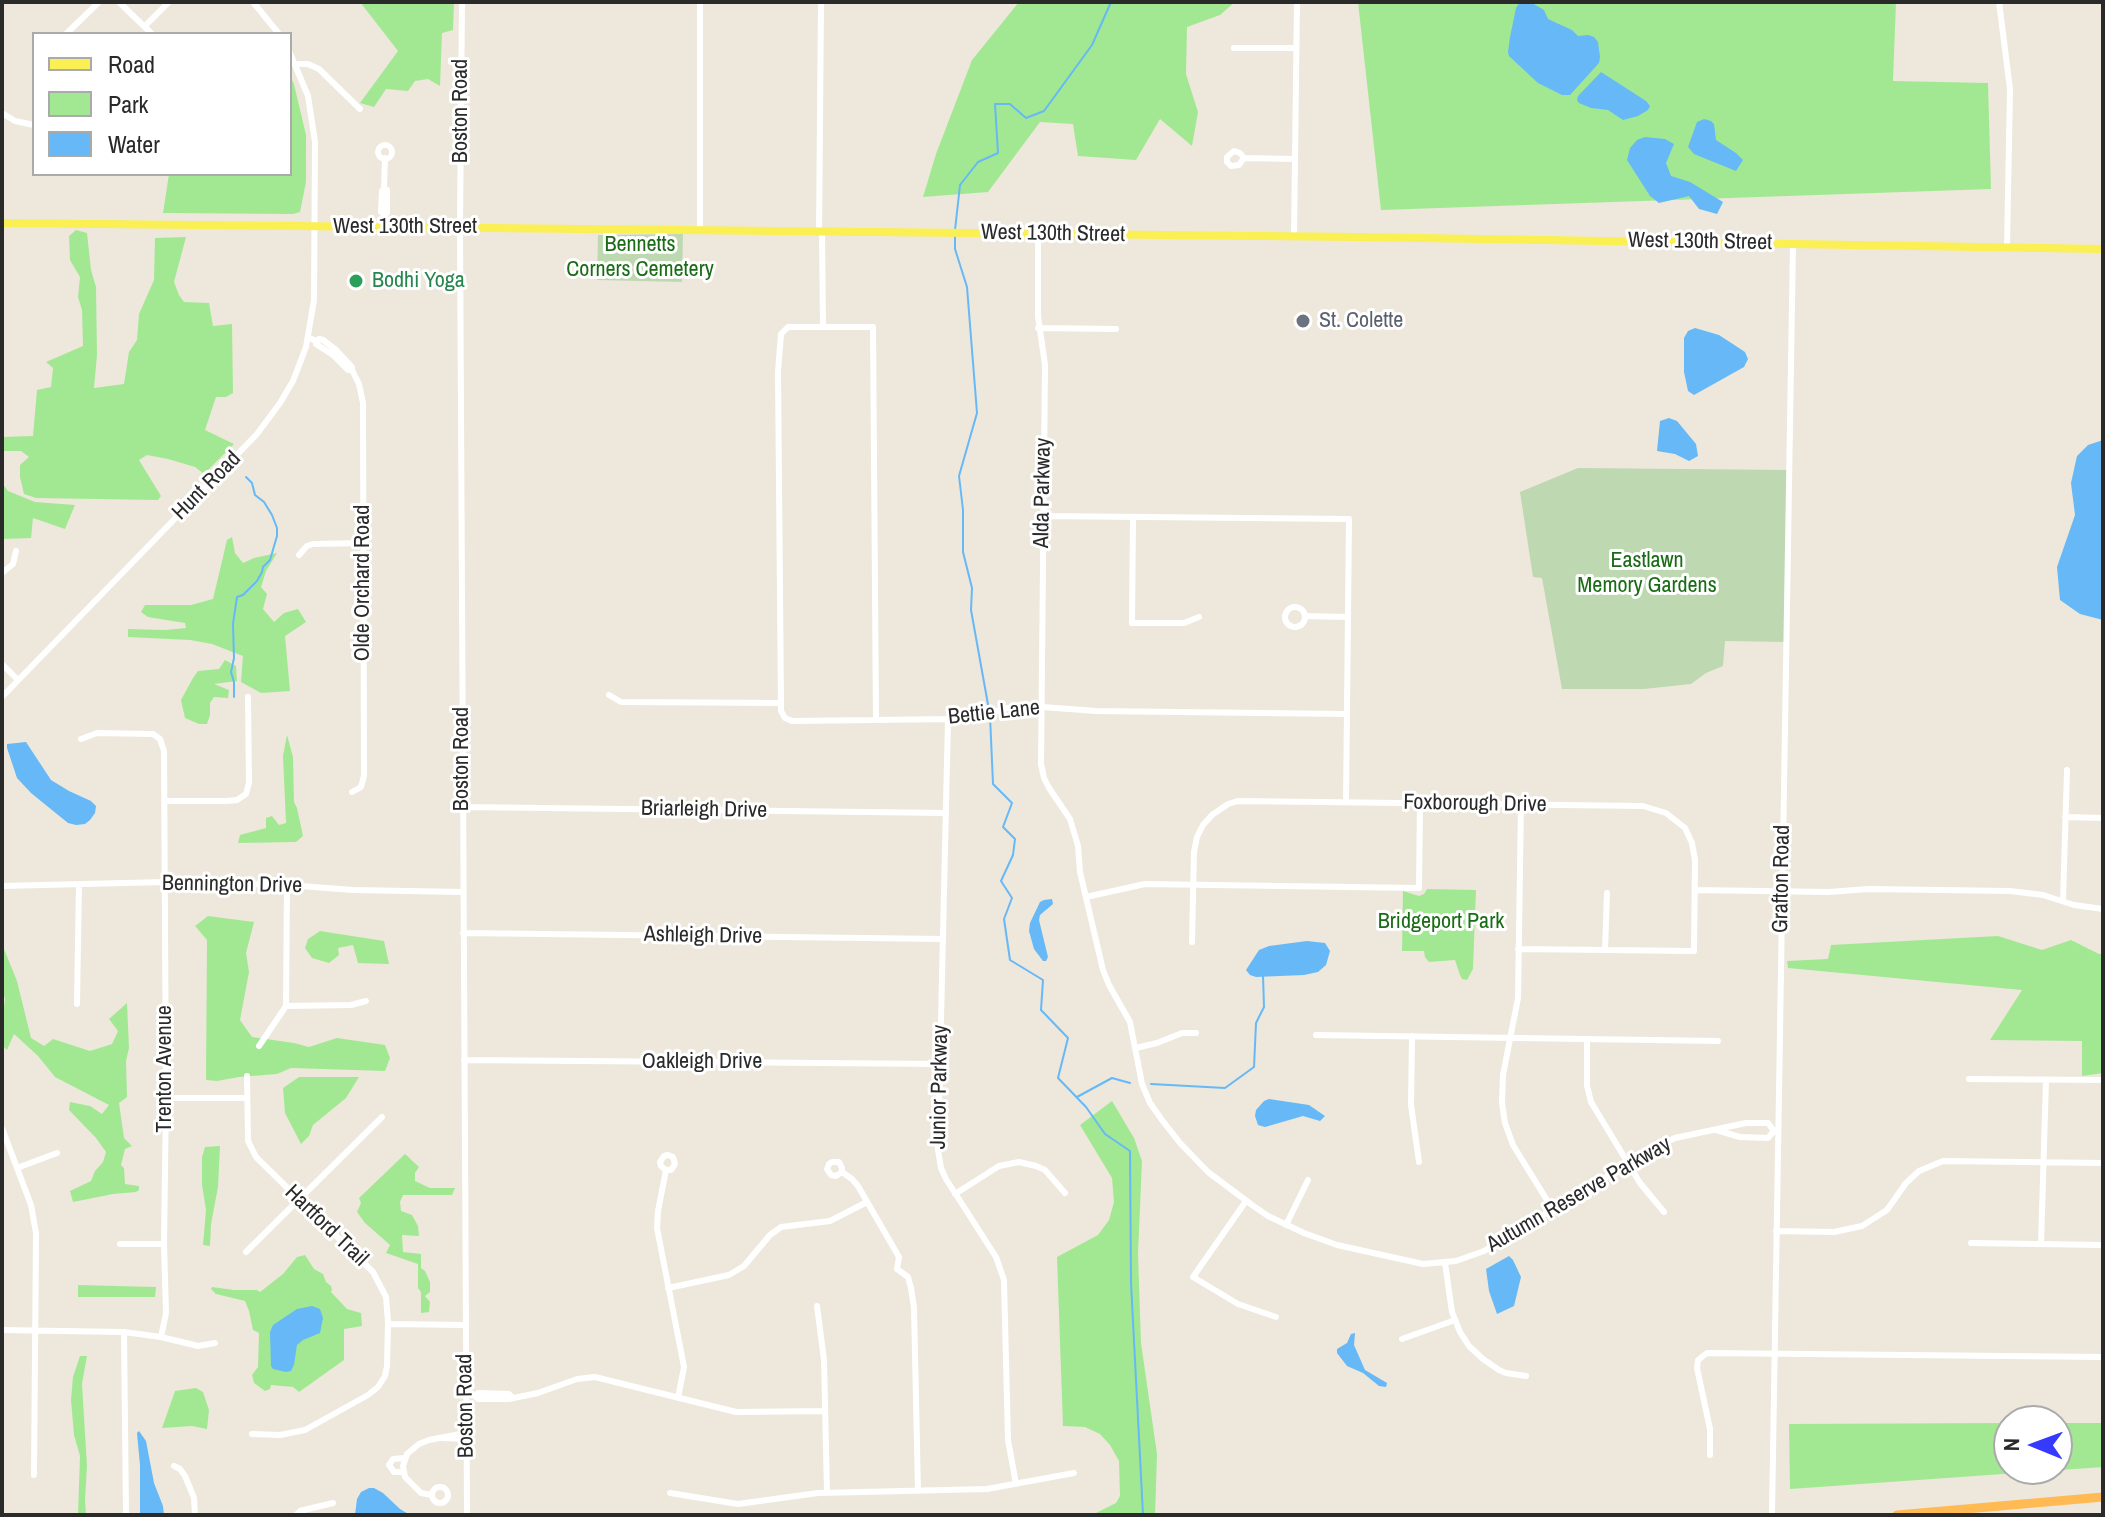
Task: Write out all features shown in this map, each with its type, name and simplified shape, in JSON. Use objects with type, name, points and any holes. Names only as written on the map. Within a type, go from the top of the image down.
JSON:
[{"type":"highway","points":[[1897,1515],[2103,1497]]},
{"type":"main road","name":"West 130th Street","points":[[2,223],[2103,249]]},
{"type":"street","points":[[68,32],[99,2]]},
{"type":"street","points":[[119,2],[150,32]]},
{"type":"street","points":[[145,26],[169,2]]},
{"type":"street","points":[[253,2],[277,32]]},
{"type":"street","name":"Boston Road","points":[[462,2],[460,227],[467,1515]]},
{"type":"street","points":[[700,2],[700,230]]},
{"type":"street","points":[[821,2],[823,327]]},
{"type":"street","points":[[1294,237],[1297,2]]},
{"type":"street","points":[[1999,2],[2010,89],[2007,247]]},
{"type":"street","points":[[1234,48],[1296,48]]},
{"type":"street","name":"Hunt Road","points":[[2,697],[264,426],[293,381],[312,339],[315,227],[314,128],[308,96],[292,57]]},
{"type":"street","points":[[295,64],[308,64],[319,69],[360,109]]},
{"type":"street","points":[[2,113],[15,121],[32,125]]},
{"type":"street","points":[[384,227],[384,215],[387,213],[385,158]]},
{"type":"street","points":[[1244,158],[1295,159]]},
{"type":"street","name":"Alda Parkway","points":[[1038,234],[1038,328],[1045,365],[1040,753]]},
{"type":"street","name":"Grafton Road","points":[[1772,1515],[1793,243]]},
{"type":"street","points":[[609,695],[621,702],[781,703],[778,388],[781,334],[788,327],[873,327],[876,720]]},
{"type":"street","points":[[1038,328],[1116,329]]},
{"type":"street","name":"Olde Orchard Road","points":[[312,339],[348,370],[352,370],[363,403],[364,776],[361,787],[352,792]]},
{"type":"street","points":[[1043,516],[1349,519],[1346,802]]},
{"type":"street","points":[[1133,517],[1132,623],[1184,623],[1199,617]]},
{"type":"street","points":[[299,555],[313,544],[363,543]]},
{"type":"street","points":[[2,573],[13,564],[16,551]]},
{"type":"street","points":[[1305,616],[1348,617]]},
{"type":"street","points":[[2,664],[18,680]]},
{"type":"street","points":[[164,801],[227,801],[237,800],[246,794],[249,783],[248,697]]},
{"type":"street","name":"Bettie Lane","points":[[781,703],[783,715],[792,721],[973,718],[1018,706],[1096,711],[1346,714]]},
{"type":"street","name":"Junior Parkway","points":[[948,719],[939,1158],[944,1175],[996,1257],[1004,1280],[1008,1440],[1016,1484]]},
{"type":"street","name":"Trenton Avenue","points":[[81,739],[97,733],[153,734],[163,744],[164,751],[166,1313],[161,1337]]},
{"type":"street","name":"Autumn Reserve Parkway","points":[[1040,753],[1044,778],[1070,819],[1103,970],[1130,1022],[1142,1084],[1150,1103],[1180,1143],[1208,1172],[1246,1201],[1286,1225],[1327,1242],[1361,1251],[1416,1263],[1445,1263],[1484,1251],[1675,1138],[1729,1125],[1753,1123],[1768,1123],[1776,1131],[1768,1138],[1746,1138],[1716,1130]]},
{"type":"street","points":[[2063,901],[2067,770]]},
{"type":"street","name":"Foxborough Drive","points":[[1192,942],[1194,849],[1198,833],[1212,815],[1228,804],[1247,800],[1521,804],[1643,806],[1661,811],[1677,820],[1691,839],[1695,860],[1694,951],[1605,950]]},
{"type":"street","points":[[1086,897],[1139,884],[1419,888],[1420,803]]},
{"type":"street","points":[[1521,804],[1517,1001],[1502,1086],[1505,1123],[1516,1150],[1553,1210]]},
{"type":"street","name":"Briarleigh Drive","points":[[463,807],[946,813]]},
{"type":"street","points":[[2065,817],[2103,818]]},
{"type":"street","name":"Bennington Drive","points":[[2,886],[165,882],[463,892]]},
{"type":"street","points":[[77,1004],[79,884]]},
{"type":"street","points":[[259,1046],[286,1006],[287,885]]},
{"type":"street","points":[[1695,890],[2010,891],[2103,909]]},
{"type":"street","points":[[1518,949],[1605,950],[1607,893]]},
{"type":"street","name":"Ashleigh Drive","points":[[463,933],[943,939]]},
{"type":"street","points":[[286,1006],[351,1005],[366,1001]]},
{"type":"street","points":[[1136,1048],[1182,1033],[1196,1033]]},
{"type":"street","points":[[1316,1035],[1718,1041]]},
{"type":"street","points":[[1412,1036],[1411,1105],[1419,1162]]},
{"type":"street","points":[[1587,1039],[1588,1093],[1593,1106],[1628,1164],[1664,1212]]},
{"type":"street","name":"Oakleigh Drive","points":[[464,1060],[940,1064]]},
{"type":"street","name":"Hartford Trail","points":[[247,1076],[250,1147],[256,1157],[373,1272],[386,1297],[388,1324],[387,1366],[378,1387],[305,1430],[280,1435],[252,1434]]},
{"type":"street","points":[[1969,1079],[2103,1080]]},
{"type":"street","points":[[2041,1244],[2046,1080]]},
{"type":"street","points":[[166,1098],[247,1098]]},
{"type":"street","points":[[246,1252],[382,1117]]},
{"type":"street","points":[[2,1128],[31,1205],[36,1233],[34,1475]]},
{"type":"street","points":[[17,1168],[57,1153]]},
{"type":"street","points":[[1776,1231],[1834,1232],[1862,1226],[1887,1210],[1906,1183],[1919,1171],[1943,1161],[2103,1163]]},
{"type":"street","points":[[955,1194],[999,1166],[1019,1162],[1045,1170],[1065,1193]]},
{"type":"street","points":[[666,1170],[657,1228],[684,1367],[678,1398]]},
{"type":"street","points":[[842,1172],[854,1181],[899,1257],[897,1269],[909,1280],[914,1308],[918,1491]]},
{"type":"street","points":[[1286,1225],[1308,1180]]},
{"type":"street","points":[[1246,1201],[1193,1277],[1238,1304],[1276,1317]]},
{"type":"street","points":[[668,1288],[729,1275],[747,1264],[767,1237],[778,1229],[788,1225],[830,1221],[867,1202]]},
{"type":"street","points":[[1971,1243],[2103,1245]]},
{"type":"street","points":[[120,1244],[164,1244]]},
{"type":"street","points":[[1445,1263],[1449,1300],[1463,1337],[1483,1359],[1506,1373],[1526,1376]]},
{"type":"street","points":[[817,1306],[823,1353],[827,1493]]},
{"type":"street","points":[[1402,1339],[1455,1320]]},
{"type":"street","points":[[388,1324],[465,1325]]},
{"type":"street","points":[[2,1330],[124,1332],[198,1346],[215,1343]]},
{"type":"street","points":[[124,1332],[126,1515]]},
{"type":"street","points":[[1710,1455],[1711,1432],[1697,1371],[1698,1360],[1710,1352],[2103,1357]]},
{"type":"street","points":[[466,1397],[478,1393],[509,1394],[512,1397],[538,1393],[588,1377],[745,1413],[825,1411]]},
{"type":"street","points":[[404,1472],[394,1472],[389,1465],[393,1459],[405,1458],[419,1444],[429,1440],[450,1435],[466,1436]]},
{"type":"street","points":[[405,1458],[404,1472],[411,1484],[418,1491],[432,1495]]},
{"type":"street","points":[[174,1466],[185,1476],[194,1498],[195,1515]]},
{"type":"street","points":[[670,1493],[738,1504],[827,1493],[987,1489],[1074,1473]]},
{"type":"street","points":[[296,1515],[300,1511],[333,1503]]},
{"type":"green space","points":[[360,2],[454,2],[453,30],[442,33],[440,86],[428,79],[415,81],[408,91],[386,89],[374,107],[360,103],[398,51]]},
{"type":"green space","points":[[1019,2],[1235,2],[1220,15],[1187,27],[1186,74],[1198,112],[1192,146],[1160,119],[1136,160],[1078,156],[1073,124],[1040,122],[988,192],[923,197],[972,60]]},
{"type":"green space","points":[[1358,2],[1896,2],[1893,81],[1988,83],[1991,189],[1381,210]]},
{"type":"green space","points":[[292,80],[306,135],[306,182],[300,212],[163,213],[169,176],[292,176]]},
{"type":"green space","points":[[76,230],[87,233],[96,287],[94,388],[124,384],[129,352],[137,340],[139,314],[154,280],[155,238],[186,237],[174,282],[179,295],[184,302],[209,303],[213,326],[232,324],[233,393],[216,397],[205,430],[234,444],[204,474],[195,467],[168,459],[147,455],[139,460],[161,496],[158,500],[36,498],[24,494],[20,477],[20,465],[29,457],[21,451],[2,451],[2,437],[33,436],[37,390],[51,387],[53,368],[46,362],[83,346],[82,310],[78,297],[80,277],[70,260],[69,236]]},
{"type":"green space","name":"Bennetts Corners Cemetery","points":[[683,234],[682,282],[597,280],[598,235]]},
{"type":"green space","name":"Eastlawn Memory Gardens","points":[[1578,468],[1789,470],[1786,642],[1725,641],[1723,666],[1691,684],[1644,689],[1562,689],[1542,578],[1533,577],[1520,492]]},
{"type":"green space","points":[[2,483],[8,491],[35,502],[75,505],[65,529],[33,518],[31,538],[2,539]]},
{"type":"green space","points":[[232,537],[235,553],[243,563],[277,553],[261,587],[267,594],[263,609],[274,622],[284,613],[298,609],[306,622],[285,636],[290,691],[261,693],[241,682],[243,656],[212,644],[128,637],[128,629],[186,628],[185,623],[148,617],[141,612],[145,605],[191,605],[213,599],[227,540]]},
{"type":"green space","points":[[225,660],[236,666],[237,681],[214,684],[229,690],[228,698],[214,697],[207,724],[185,718],[181,700],[193,678],[198,671],[219,669]]},
{"type":"green space","points":[[287,735],[293,757],[294,802],[303,836],[296,842],[238,843],[240,835],[266,828],[266,818],[272,816],[279,825],[286,823],[283,756]]},
{"type":"green space","name":"Bridgeport Park","points":[[1427,889],[1476,890],[1473,969],[1467,980],[1462,979],[1455,960],[1429,962],[1424,951],[1402,951],[1403,891],[1419,896]]},
{"type":"green space","points":[[208,916],[254,922],[246,953],[249,972],[240,1020],[252,1037],[309,1047],[337,1038],[385,1045],[390,1058],[385,1071],[291,1068],[277,1074],[206,1080],[207,940],[195,926]]},
{"type":"green space","points":[[320,931],[384,941],[389,964],[358,963],[353,945],[338,948],[339,955],[329,963],[312,958],[305,948],[308,939]]},
{"type":"green space","points":[[1998,936],[2042,950],[2071,940],[2103,954],[2103,1073],[2082,1076],[2082,1041],[1990,1040],[2022,990],[1788,968],[1787,961],[1828,959],[1831,945]]},
{"type":"green space","points":[[2,944],[17,981],[31,1038],[44,1046],[53,1039],[90,1051],[112,1044],[118,1031],[109,1019],[127,1003],[127,1097],[119,1103],[124,1138],[132,1146],[125,1149],[121,1165],[125,1184],[139,1186],[136,1192],[73,1202],[70,1191],[91,1181],[106,1152],[69,1110],[70,1102],[90,1106],[102,1114],[109,1105],[55,1077],[14,1034],[7,1050],[2,1045],[5,999],[2,989]]},
{"type":"green space","points":[[299,1077],[359,1077],[346,1098],[313,1125],[309,1136],[301,1144],[285,1113],[283,1088]]},
{"type":"green space","points":[[1112,1101],[1134,1138],[1142,1161],[1138,1254],[1141,1343],[1157,1454],[1155,1515],[1092,1515],[1116,1503],[1120,1496],[1119,1461],[1100,1434],[1085,1427],[1063,1426],[1057,1257],[1098,1235],[1109,1220],[1114,1202],[1112,1178],[1080,1125]]},
{"type":"green space","points":[[220,1146],[210,1246],[203,1245],[206,1210],[202,1157],[205,1147]]},
{"type":"green space","points":[[405,1154],[419,1167],[415,1181],[430,1188],[455,1188],[452,1195],[403,1195],[400,1202],[401,1211],[412,1215],[418,1226],[419,1236],[402,1235],[403,1252],[421,1254],[421,1268],[430,1282],[430,1292],[425,1296],[430,1302],[429,1312],[421,1313],[418,1264],[386,1253],[390,1245],[357,1212],[361,1203],[359,1198]]},
{"type":"green space","points":[[305,1255],[314,1269],[323,1274],[331,1286],[331,1292],[347,1309],[361,1313],[362,1326],[344,1329],[344,1360],[299,1392],[293,1387],[271,1385],[265,1391],[254,1383],[252,1375],[258,1367],[259,1333],[253,1330],[245,1301],[216,1294],[211,1289],[260,1292],[283,1274],[297,1257]]},
{"type":"green space","points":[[78,1285],[156,1287],[155,1297],[78,1297]]},
{"type":"green space","points":[[80,1356],[87,1356],[82,1384],[87,1466],[86,1515],[78,1515],[80,1456],[74,1435],[71,1400],[73,1377]]},
{"type":"green space","points":[[196,1388],[203,1392],[209,1410],[207,1429],[192,1426],[162,1428],[175,1391]]},
{"type":"green space","points":[[1993,1423],[1993,1475],[1790,1489],[1789,1424]]},
{"type":"green space","points":[[2073,1423],[2103,1423],[2103,1467],[2073,1469]]},
{"type":"water","points":[[1520,2],[1532,3],[1544,10],[1548,19],[1578,36],[1588,35],[1598,42],[1599,63],[1570,95],[1562,95],[1538,83],[1509,56],[1510,37]]},
{"type":"water","points":[[1601,72],[1646,101],[1650,106],[1648,110],[1623,120],[1608,110],[1579,103],[1578,96]]},
{"type":"water","points":[[1704,119],[1714,124],[1716,140],[1743,160],[1736,171],[1694,154],[1688,147],[1697,122]]},
{"type":"water","points":[[1645,137],[1665,139],[1674,144],[1666,163],[1671,176],[1690,182],[1723,202],[1717,214],[1699,209],[1689,196],[1659,203],[1650,196],[1627,160],[1630,148]]},
{"type":"water","points":[[1695,328],[1719,335],[1745,352],[1748,359],[1744,367],[1694,395],[1688,391],[1684,372],[1684,338],[1688,331]]},
{"type":"water","points":[[1669,418],[1677,421],[1696,444],[1698,456],[1689,461],[1675,454],[1657,451],[1660,421]]},
{"type":"water","points":[[2103,440],[2103,620],[2080,614],[2060,600],[2057,567],[2075,515],[2071,483],[2077,456],[2088,445]]},
{"type":"water","points":[[26,742],[51,780],[96,806],[95,813],[85,824],[68,823],[17,778],[7,744]]},
{"type":"water","points":[[1052,899],[1053,904],[1040,915],[1039,920],[1048,957],[1043,961],[1034,949],[1030,923],[1040,902]]},
{"type":"water","points":[[1307,941],[1325,943],[1330,951],[1326,965],[1318,972],[1256,977],[1246,970],[1259,950]]},
{"type":"water","points":[[1269,1099],[1309,1105],[1325,1116],[1320,1121],[1303,1116],[1265,1127],[1258,1125],[1256,1110]]},
{"type":"water","points":[[1509,1256],[1521,1277],[1514,1306],[1497,1314],[1486,1269]]},
{"type":"water","points":[[312,1306],[320,1309],[323,1318],[320,1333],[297,1345],[291,1371],[273,1369],[270,1332],[273,1325],[297,1309]]},
{"type":"water","points":[[1355,1333],[1354,1345],[1365,1370],[1387,1383],[1386,1387],[1379,1386],[1363,1373],[1347,1366],[1337,1353],[1337,1349]]},
{"type":"water","points":[[139,1431],[146,1441],[164,1515],[140,1515]]},
{"type":"water","points":[[369,1488],[383,1493],[410,1515],[355,1515],[357,1499],[361,1492]]},
{"type":"waterway","points":[[955,230],[960,185],[978,162],[998,153],[995,104],[1010,104],[1026,118],[1044,111],[1092,45],[1111,2]]},
{"type":"waterway","points":[[955,236],[955,249],[967,287],[977,413],[959,476],[963,552],[972,588],[971,610],[989,710]]},
{"type":"waterway","points":[[234,697],[231,672],[237,597],[257,581],[270,560],[277,536],[272,515],[255,495],[252,483],[246,477]]},
{"type":"waterway","points":[[990,716],[993,784],[1012,803],[1003,827],[1015,839],[1013,855],[1001,881],[1012,898],[1004,919],[1010,960],[1043,980],[1041,1010],[1068,1038],[1058,1078],[1086,1107],[1105,1134],[1130,1151],[1131,1283],[1143,1515]]},
{"type":"waterway","points":[[1151,1084],[1225,1088],[1254,1067],[1256,1023],[1264,1007],[1263,975]]},
{"type":"waterway","points":[[1077,1097],[1112,1078],[1130,1083]]},
{"type":"place","name":"Bodhi Yoga","points":[[356,281]]},
{"type":"place","name":"St. Colette","points":[[1303,321]]}]
